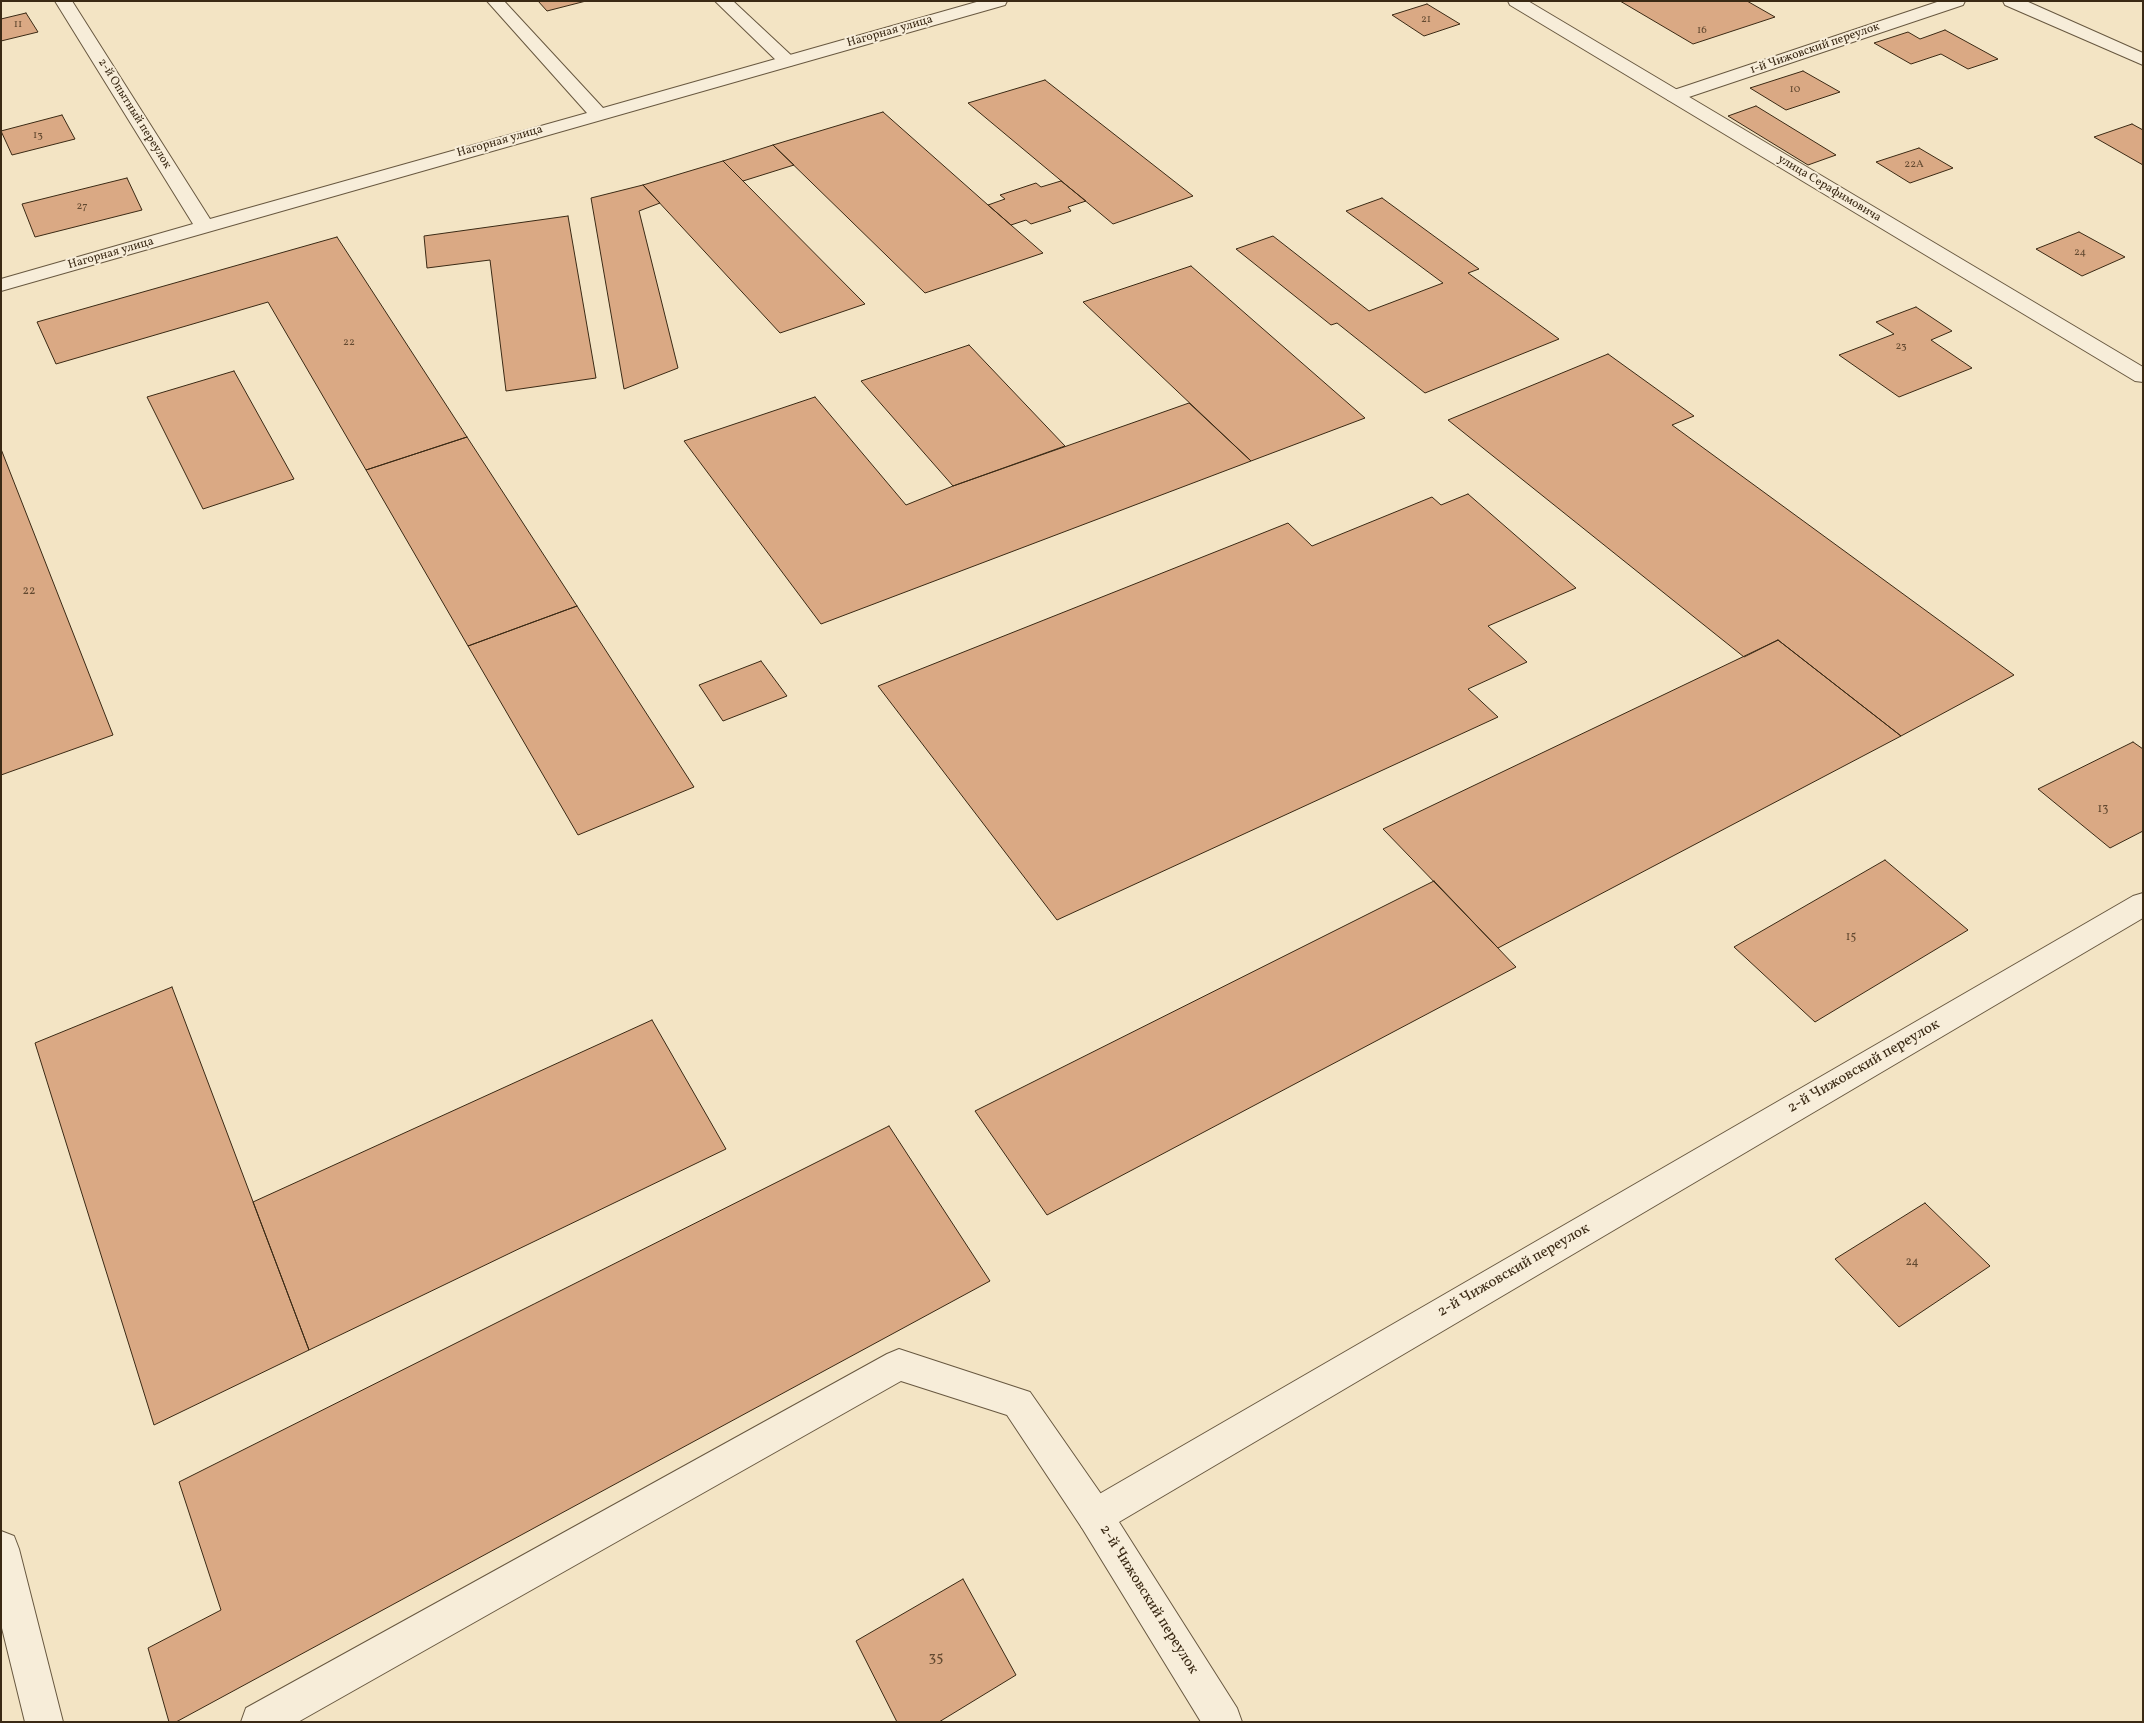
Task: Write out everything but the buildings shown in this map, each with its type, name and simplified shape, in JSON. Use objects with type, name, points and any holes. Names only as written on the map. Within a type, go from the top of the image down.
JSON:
[{"type":"street","name":"2-й Опытный переулок","points":[[63,1],[205,227]]},
{"type":"street","points":[[495,1],[598,114]]},
{"type":"street","points":[[723,1],[787,61]]},
{"type":"street","name":"Нагорная улица","points":[[1,286],[999,1]]},
{"type":"street","name":"улица Серафимовича","points":[[1516,1],[2143,376]]},
{"type":"street","name":"1-й Чижовский переулок","points":[[1674,96],[1958,1]]},
{"type":"street","points":[[2011,1],[2143,60]]},
{"type":"street","name":"2-й Чижовский переулок","points":[[1223,1722],[1095,1516],[2143,904]]},
{"type":"street","points":[[260,1722],[899,1365],[1018,1403],[1095,1516]]},
{"type":"street","points":[[1,1549],[44,1722]]}]
